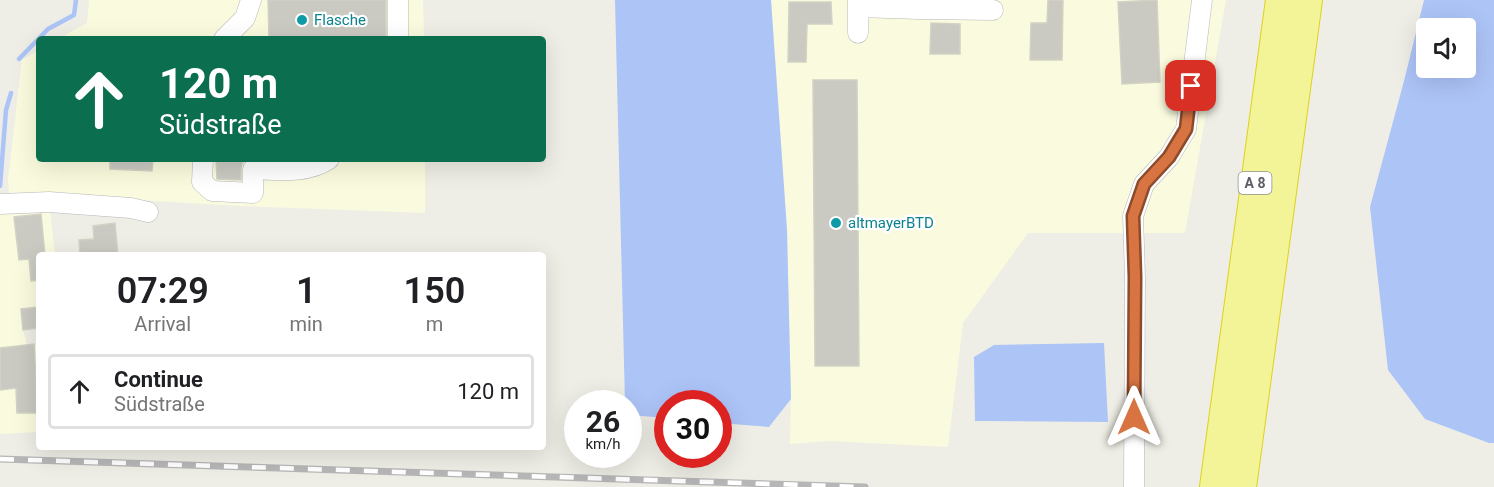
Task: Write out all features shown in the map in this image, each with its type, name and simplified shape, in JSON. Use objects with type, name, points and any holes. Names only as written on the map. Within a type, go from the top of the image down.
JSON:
[{"type":"highway","name":"A 8","points":[[1214,487],[1280,0]]},
{"type":"highway","name":"A 8","points":[[1242,487],[1308,0]]},
{"type":"street","points":[[227,36],[245,18],[251,0]]},
{"type":"street","points":[[398,0],[398,36]]},
{"type":"street","points":[[1134,487],[1133,216],[1144,184],[1169,157],[1186,129],[1202,0]]},
{"type":"street","points":[[858,33],[858,3],[919,9],[993,10]]},
{"type":"street","points":[[203,162],[202,182],[212,191],[253,194],[253,169],[296,171],[325,162]]},
{"type":"street","points":[[0,204],[49,202],[131,208],[148,212]]},
{"type":"shaded area","points":[[89,0],[423,0],[424,36],[63,36],[87,23]]},
{"type":"shaded area","points":[[771,0],[1226,0],[1185,233],[1028,233],[963,323],[948,447],[830,441],[790,444],[787,230]]},
{"type":"shaded area","points":[[36,52],[36,162],[425,162],[425,213],[9,194],[8,180],[22,60]]},
{"type":"shaded area","points":[[49,202],[55,252],[36,252],[36,307],[21,309],[27,345],[36,347],[36,432],[0,434],[0,205]]},
{"type":"water","points":[[615,0],[771,0],[787,230],[791,399],[769,427],[732,424],[732,390],[654,390],[654,417],[642,416],[642,390],[625,390]]},
{"type":"water","points":[[1424,0],[1494,0],[1494,443],[1425,419],[1388,370],[1370,207],[1416,32],[1416,78],[1476,78],[1476,18],[1420,18]]},
{"type":"water","points":[[1104,343],[1108,422],[975,421],[974,357],[994,345]]},
{"type":"building","points":[[268,0],[386,0],[386,36],[269,36]]},
{"type":"building","points":[[1048,0],[1063,0],[1062,60],[1030,60],[1031,23],[1047,23]]},
{"type":"building","points":[[1157,0],[1160,82],[1122,84],[1118,2]]},
{"type":"building","points":[[789,2],[831,2],[832,24],[807,24],[806,62],[788,62]]},
{"type":"building","points":[[931,23],[960,24],[960,54],[930,54]]},
{"type":"building","name":"altmayerBTD","points":[[813,80],[857,80],[859,366],[815,366]]},
{"type":"building","points":[[110,162],[153,162],[152,171],[110,169]]},
{"type":"building","points":[[216,162],[243,162],[241,180],[217,179]]},
{"type":"building","points":[[41,214],[45,252],[36,252],[36,280],[31,281],[29,259],[19,260],[14,217]]},
{"type":"building","points":[[115,223],[118,252],[80,252],[79,240],[94,239],[93,226]]},
{"type":"building","points":[[36,307],[36,328],[23,330],[21,309]]},
{"type":"building","points":[[34,344],[36,413],[17,413],[16,388],[0,390],[0,348]]},
{"type":"waterway","points":[[41,36],[48,29],[74,15],[76,0]]},
{"type":"waterway","points":[[19,59],[36,41]]},
{"type":"waterway","points":[[0,186],[6,110],[11,93]]},
{"type":"railway","points":[[0,459],[865,487]]},
{"type":"place","name":"Flasche","points":[[302,20]]},
{"type":"place","name":"altmayerBTD","points":[[836,223]]},
{"type":"route","points":[[1134,417],[1133,216],[1144,184],[1169,157],[1186,129],[1191,86]]}]
